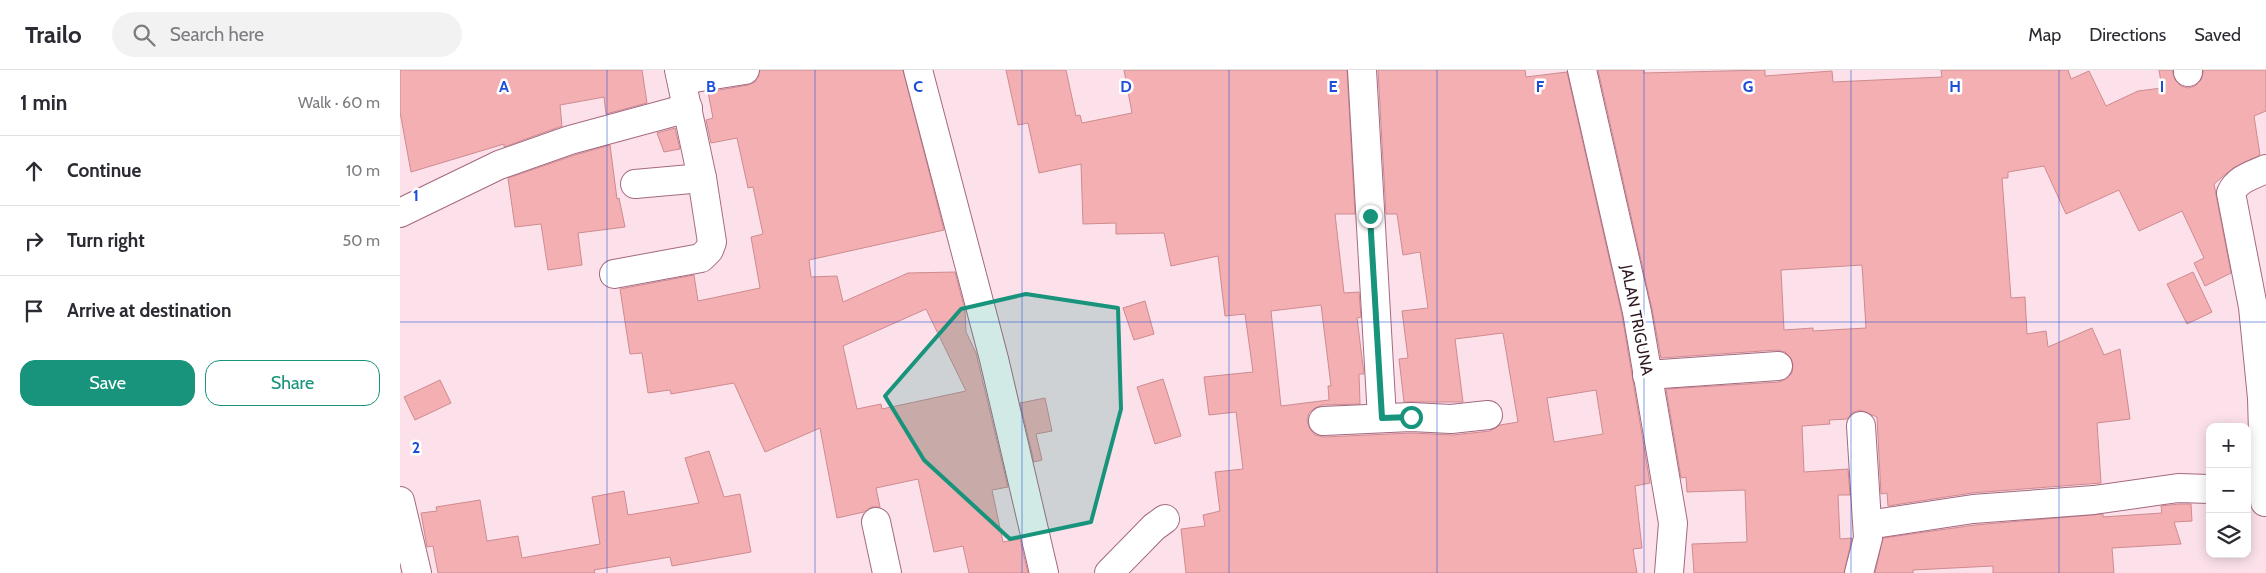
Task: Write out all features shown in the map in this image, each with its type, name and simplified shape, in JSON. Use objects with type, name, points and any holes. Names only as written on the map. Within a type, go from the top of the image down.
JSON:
[{"type":"street","points":[[614,274],[701,258],[709,250],[712,242],[702,178],[680,75],[745,70]]},
{"type":"street","points":[[918,70],[994,359],[1044,573]]},
{"type":"street","points":[[1362,70],[1382,418]]},
{"type":"street","name":"JALAN TRIGUNA","points":[[1582,70],[1637,312],[1673,523],[1669,573]]},
{"type":"street","points":[[400,213],[500,165],[552,146],[688,108]]},
{"type":"street","points":[[2259,500],[2262,398],[2260,305],[2232,193],[2234,187],[2242,180],[2266,168]]},
{"type":"street","points":[[635,184],[702,178]]},
{"type":"street","points":[[1647,375],[1711,369],[1778,366]]},
{"type":"street","points":[[1323,421],[1382,418],[1451,419],[1488,415]]},
{"type":"street","points":[[1860,573],[1866,554],[1868,525],[1861,426]]},
{"type":"street","points":[[1868,525],[1973,509],[2094,500],[2178,488],[2206,488]]},
{"type":"street","points":[[400,501],[417,573]]},
{"type":"street","points":[[1109,573],[1154,527],[1165,519]]},
{"type":"street","points":[[876,522],[886,573]]},
{"type":"highlighted area","points":[[1026,294],[1118,308],[1121,409],[1091,522],[1010,539],[924,460],[885,396],[961,309]]},
{"type":"building","points":[[400,70],[642,70],[647,103],[606,114],[604,97],[560,105],[562,126],[504,147],[504,144],[411,172],[400,112]]},
{"type":"building","points":[[760,70],[903,70],[944,230],[809,260],[811,277],[837,276],[843,302],[908,273],[955,272],[965,310],[966,332],[976,353],[1008,487],[992,490],[1003,542],[1020,539],[1028,573],[969,573],[963,546],[934,552],[918,479],[876,488],[880,507],[872,507],[864,512],[837,518],[820,428],[765,452],[734,383],[671,394],[670,390],[648,393],[642,353],[630,354],[620,289],[694,275],[698,301],[760,288],[751,237],[763,234],[753,187],[748,188],[737,138],[711,143],[706,120],[713,118],[708,92],[755,82]],"holes":[[[926,309],[966,391],[882,409],[881,404],[857,409],[843,346]]]},
{"type":"building","points":[[1006,70],[1066,70],[1076,116],[1080,115],[1082,123],[1132,113],[1124,70],[1347,70],[1355,214],[1335,214],[1344,293],[1359,292],[1361,317],[1357,318],[1364,374],[1359,374],[1360,404],[1322,405],[1309,413],[1307,421],[1315,435],[1324,437],[1411,433],[1453,435],[1490,431],[1500,425],[1518,422],[1503,333],[1455,339],[1463,402],[1404,402],[1399,359],[1408,358],[1402,311],[1428,308],[1420,252],[1403,255],[1397,214],[1386,214],[1378,70],[1525,70],[1526,77],[1567,72],[1622,315],[1650,483],[1635,486],[1642,548],[1633,549],[1637,573],[1186,573],[1181,529],[1205,526],[1203,515],[1220,511],[1215,472],[1243,469],[1236,412],[1209,415],[1204,377],[1253,372],[1245,314],[1225,316],[1218,256],[1171,266],[1164,233],[1116,234],[1116,223],[1083,224],[1081,164],[1039,173],[1028,123],[1018,125]],"holes":[[[1321,305],[1331,386],[1328,386],[1329,400],[1281,406],[1271,311]],[[1596,390],[1603,434],[1554,442],[1547,398]]]},
{"type":"building","points":[[1598,70],[1644,70],[1644,73],[1765,70],[1765,76],[1832,71],[1833,82],[1942,77],[1941,70],[2068,70],[2071,79],[2089,71],[2106,106],[2138,91],[2162,88],[2159,70],[2172,70],[2175,80],[2181,86],[2188,88],[2195,86],[2201,80],[2204,70],[2266,70],[2266,111],[2254,116],[2260,155],[2233,168],[2214,184],[2231,273],[2205,286],[2194,263],[2204,258],[2182,211],[2139,231],[2119,190],[2066,214],[2044,166],[2008,172],[2008,178],[2002,178],[2011,298],[2025,297],[2027,334],[2046,331],[2048,347],[2092,328],[2104,355],[2120,349],[2130,419],[2097,423],[2101,483],[1972,493],[1888,506],[1887,493],[1881,494],[1877,417],[1860,410],[1852,413],[1847,419],[1829,420],[1830,424],[1802,426],[1804,472],[1848,469],[1850,495],[1838,495],[1840,539],[1852,538],[1844,573],[1694,573],[1692,544],[1747,542],[1745,490],[1687,492],[1686,477],[1681,478],[1666,389],[1779,382],[1786,379],[1792,373],[1793,364],[1791,358],[1785,352],[1777,350],[1661,358],[1652,309]],"holes":[[[1862,265],[1866,328],[1813,331],[1813,328],[1784,330],[1781,270]]]},
{"type":"building","points":[[675,128],[680,149],[664,152],[657,133]]},
{"type":"building","points":[[610,145],[617,199],[619,198],[625,227],[578,233],[582,265],[548,270],[541,224],[515,227],[508,178]]},
{"type":"building","points":[[2193,272],[2212,312],[2187,324],[2167,284]]},
{"type":"building","points":[[1145,301],[1154,334],[1134,340],[1123,308]]},
{"type":"building","points":[[1163,379],[1181,436],[1155,444],[1137,387]]},
{"type":"building","points":[[440,380],[451,403],[415,420],[404,397]]},
{"type":"building","points":[[1045,398],[1052,431],[1036,434],[1042,460],[1034,462],[1020,403]]},
{"type":"building","points":[[709,451],[724,497],[740,494],[751,552],[672,566],[670,557],[594,570],[595,573],[438,573],[433,546],[427,547],[421,513],[437,511],[436,507],[480,500],[487,541],[518,536],[522,558],[600,544],[592,497],[624,491],[628,515],[699,503],[685,458]]},
{"type":"building","points":[[2191,504],[2192,521],[2174,522],[2181,544],[2112,548],[2114,573],[1993,573],[1993,566],[1913,570],[1913,573],[1875,573],[1883,538],[1975,525],[2103,514],[2103,517],[2162,513],[2161,506]]},
{"type":"route","points":[[1370,216],[1382,418],[1411,417]]}]
